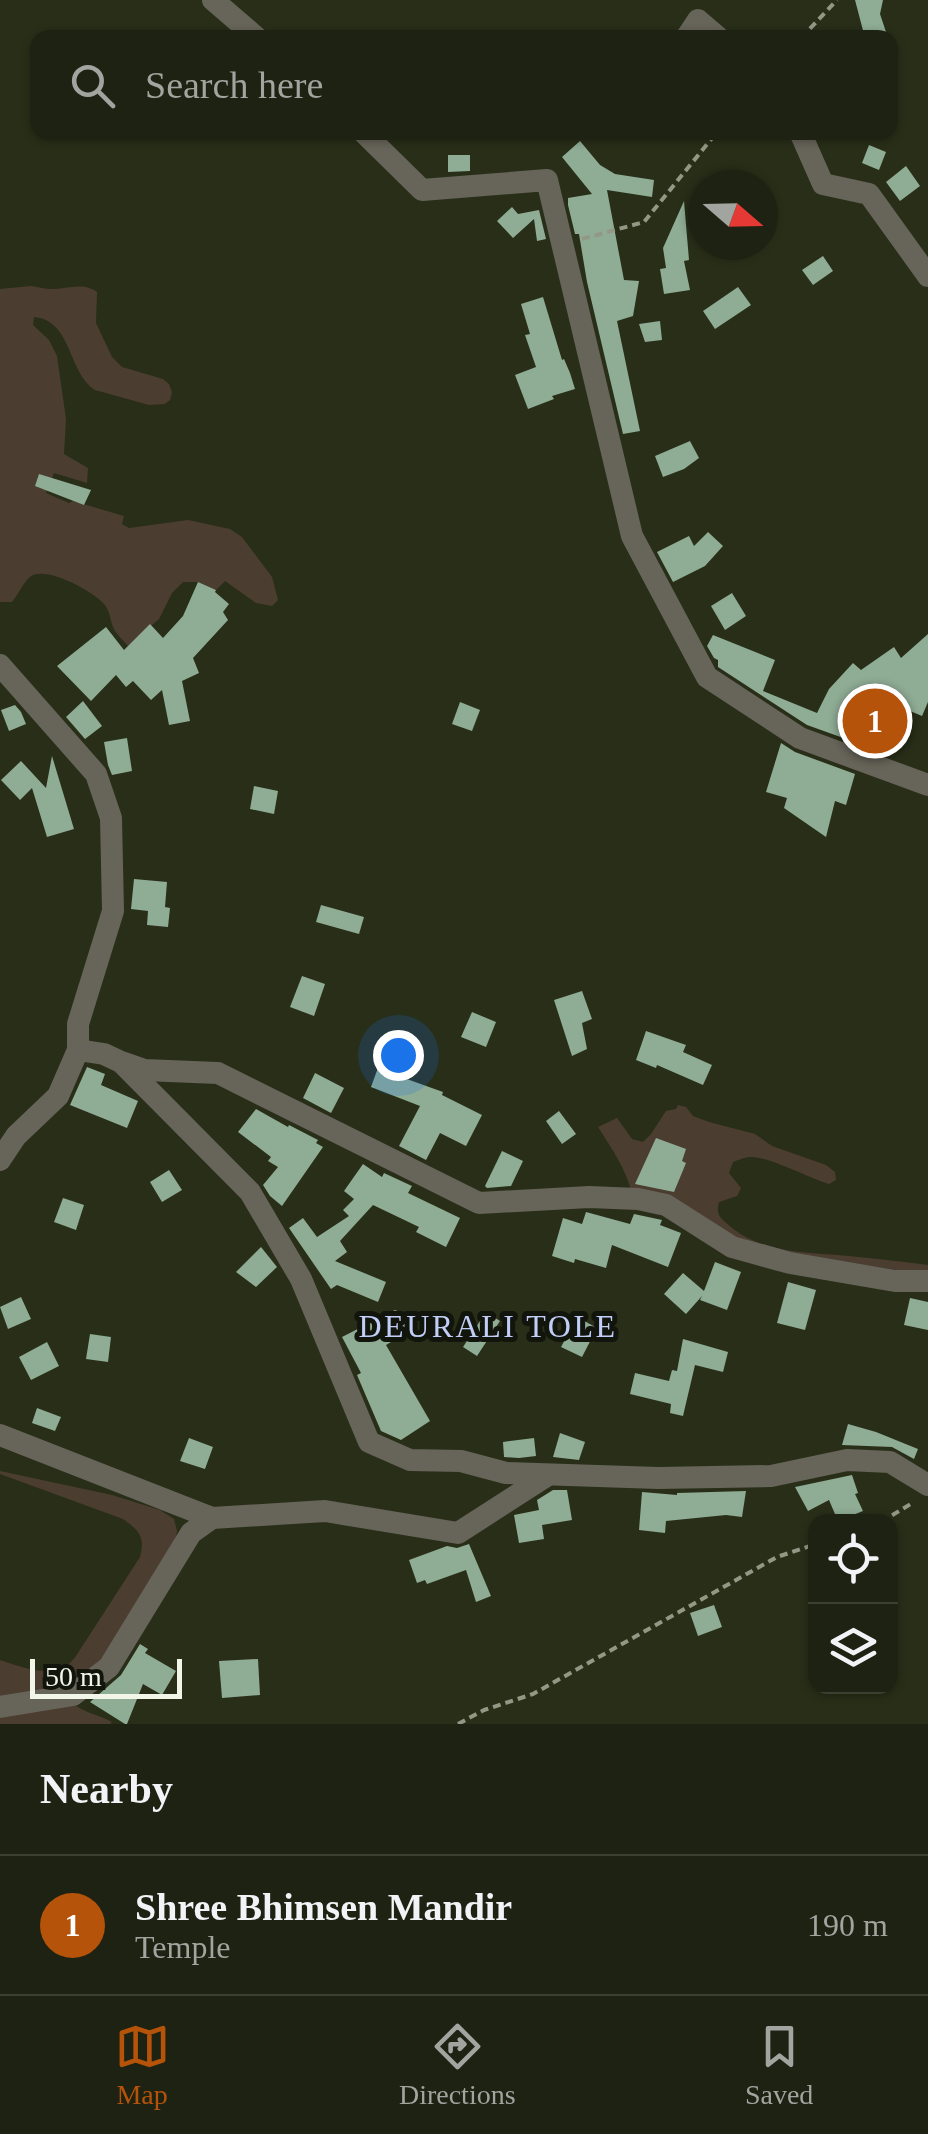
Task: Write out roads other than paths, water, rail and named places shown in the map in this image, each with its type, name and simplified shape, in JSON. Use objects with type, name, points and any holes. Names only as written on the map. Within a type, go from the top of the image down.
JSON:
[{"type":"street","points":[[213,0],[247,30]]},
{"type":"street","points":[[691,30],[698,20],[710,30]]},
{"type":"street","points":[[372,140],[422,190],[547,180],[632,536],[707,677],[800,738],[928,784]]},
{"type":"street","points":[[804,140],[823,184],[869,194],[928,276]]},
{"type":"street","points":[[0,665],[96,774],[111,818],[113,911],[78,1024],[78,1050],[58,1096],[16,1136],[0,1160]]},
{"type":"street","points":[[78,1050],[104,1054],[144,1070],[218,1073],[480,1203],[589,1197],[638,1200],[666,1206],[732,1247],[790,1263],[895,1281],[928,1281]]},
{"type":"street","points":[[121,1062],[250,1192],[301,1279],[368,1442],[410,1460],[461,1461],[506,1473],[658,1478],[770,1476],[847,1460],[890,1462],[926,1483]]},
{"type":"street","points":[[0,1436],[212,1518],[325,1511],[458,1533],[548,1475]]},
{"type":"street","points":[[0,1706],[73,1695],[108,1667],[192,1533],[212,1518]]},
{"type":"place","name":"Shree Bhimsen Mandir","points":[[875,721]]},
{"type":"district","name":"DEURALI TOLE","points":[[488,1326]]}]
